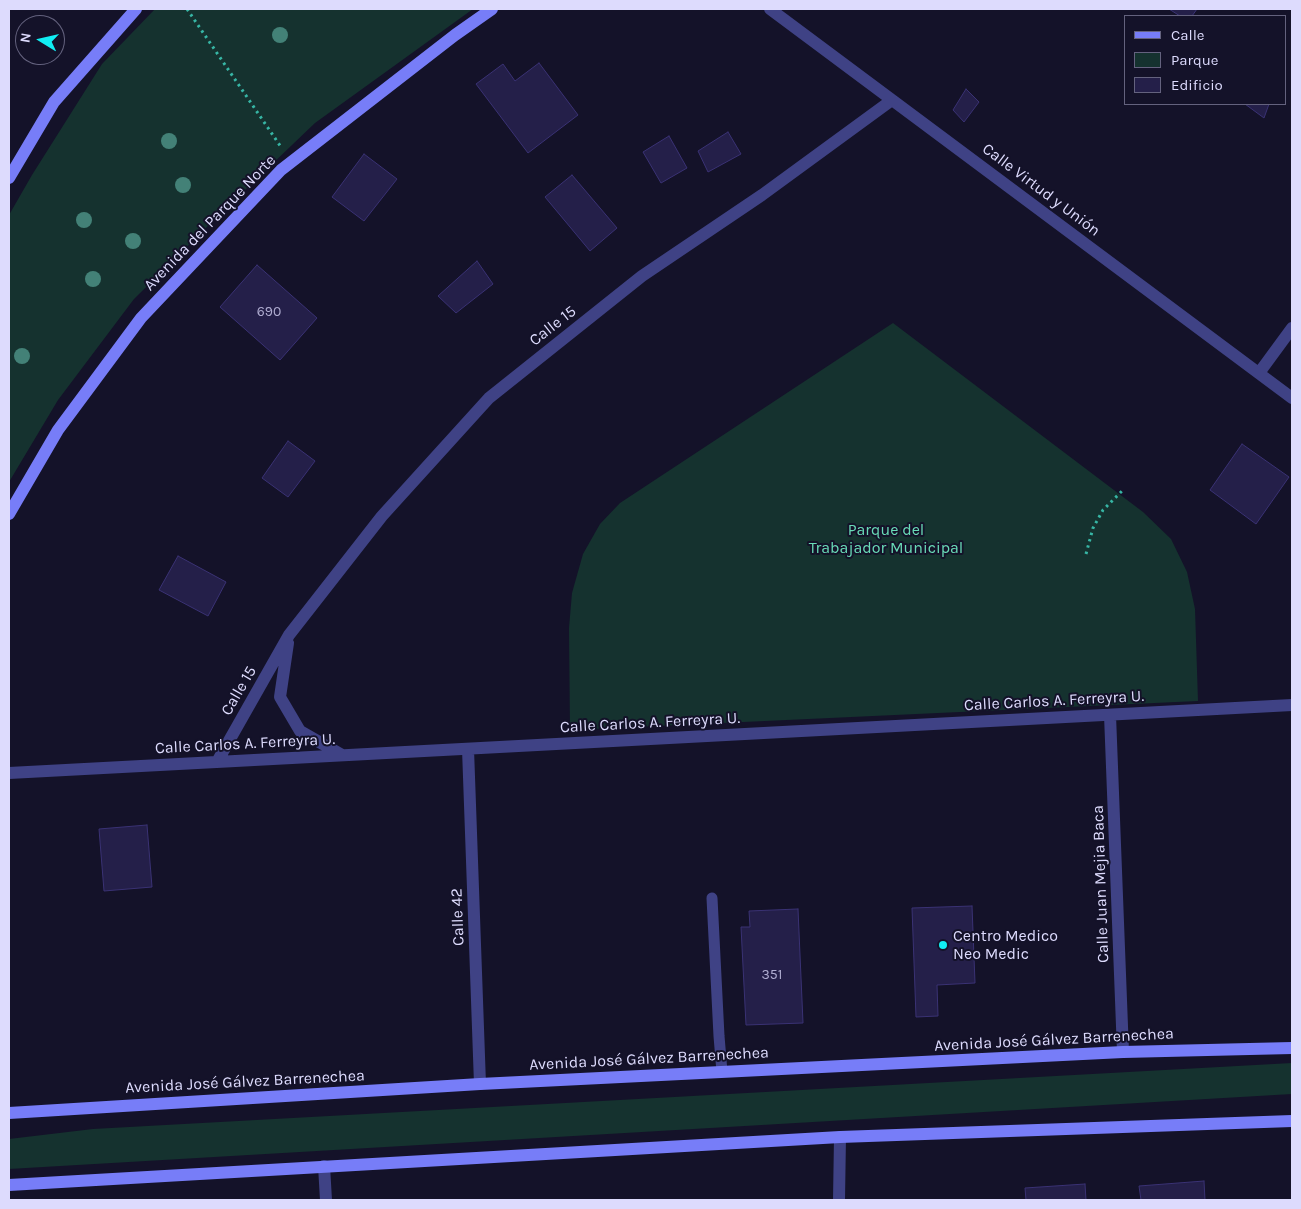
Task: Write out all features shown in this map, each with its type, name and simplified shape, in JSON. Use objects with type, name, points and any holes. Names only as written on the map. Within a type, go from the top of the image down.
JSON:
[{"type":"main road","points":[[9,178],[54,102],[136,9]]},
{"type":"main road","name":"Avenida del Parque Norte","points":[[9,514],[58,430],[141,318],[281,170],[455,34],[492,9]]},
{"type":"main road","name":"Avenida José Gálvez Barrenechea","points":[[9,1113],[480,1084],[1124,1052],[1292,1048]]},
{"type":"main road","points":[[9,1185],[840,1137],[1290,1120]]},
{"type":"street","name":"Calle Virtud y Unión","points":[[770,9],[1292,398]]},
{"type":"street","name":"Calle 15","points":[[217,762],[289,635],[382,516],[489,398],[642,276],[762,194],[892,100]]},
{"type":"street","points":[[1259,373],[1292,328]]},
{"type":"street","name":"Calle 15","points":[[289,635],[280,697],[300,731],[342,755]]},
{"type":"street","name":"Calle Carlos A. Ferreyra U.","points":[[9,773],[1292,705]]},
{"type":"street","name":"Calle Juan Mejia Baca","points":[[1110,715],[1124,1052]]},
{"type":"street","name":"Calle 42","points":[[468,749],[480,1084]]},
{"type":"street","points":[[839,1200],[840,1137]]},
{"type":"street","points":[[324,1166],[326,1200]]},
{"type":"lane","points":[[712,898],[722,1072]]},
{"type":"path","points":[[188,9],[291,162]]},
{"type":"path","points":[[1086,554],[1093,528],[1103,510],[1122,491]]},
{"type":"green space","points":[[155,9],[473,9],[315,123],[134,299],[58,400],[9,482],[9,215],[102,64]]},
{"type":"green space","name":"Parque del Trabajador Municipal","points":[[893,323],[1143,512],[1171,539],[1187,572],[1195,609],[1198,701],[570,730],[569,628],[572,593],[583,554],[600,524],[620,503]]},
{"type":"green space","points":[[1292,1063],[1292,1094],[9,1169],[9,1139],[93,1129]]},
{"type":"building","points":[[1169,9],[1197,9],[1193,15],[1178,15]]},
{"type":"building","points":[[539,63],[578,115],[528,153],[476,84],[503,64],[515,81]]},
{"type":"building","points":[[966,89],[979,102],[964,122],[953,110]]},
{"type":"building","points":[[1246,105],[1269,105],[1264,118]]},
{"type":"building","points":[[728,132],[741,154],[708,172],[698,151]]},
{"type":"building","points":[[669,136],[687,168],[661,183],[643,152]]},
{"type":"building","points":[[364,154],[397,179],[364,221],[332,197]]},
{"type":"building","points":[[572,175],[617,228],[590,251],[545,197]]},
{"type":"building","points":[[477,261],[493,284],[456,313],[438,296]]},
{"type":"building","points":[[257,265],[317,318],[280,360],[220,307]]},
{"type":"building","points":[[288,441],[315,461],[288,497],[262,478]]},
{"type":"building","points":[[1242,444],[1289,477],[1256,524],[1210,490]]},
{"type":"building","points":[[178,556],[226,582],[208,616],[159,590]]},
{"type":"building","points":[[147,825],[152,887],[104,891],[99,829]]},
{"type":"building","name":"Centro Medico Neo Medic","points":[[972,906],[975,983],[937,985],[938,1016],[916,1017],[912,908]]},
{"type":"building","points":[[798,909],[803,1023],[746,1025],[741,927],[750,927],[749,911]]},
{"type":"building","points":[[1204,1181],[1205,1200],[1141,1200],[1139,1186]]},
{"type":"building","points":[[1085,1184],[1086,1200],[1026,1200],[1025,1188]]},
{"type":"place","name":"Centro Medico Neo Medic","points":[[943,945]]}]
